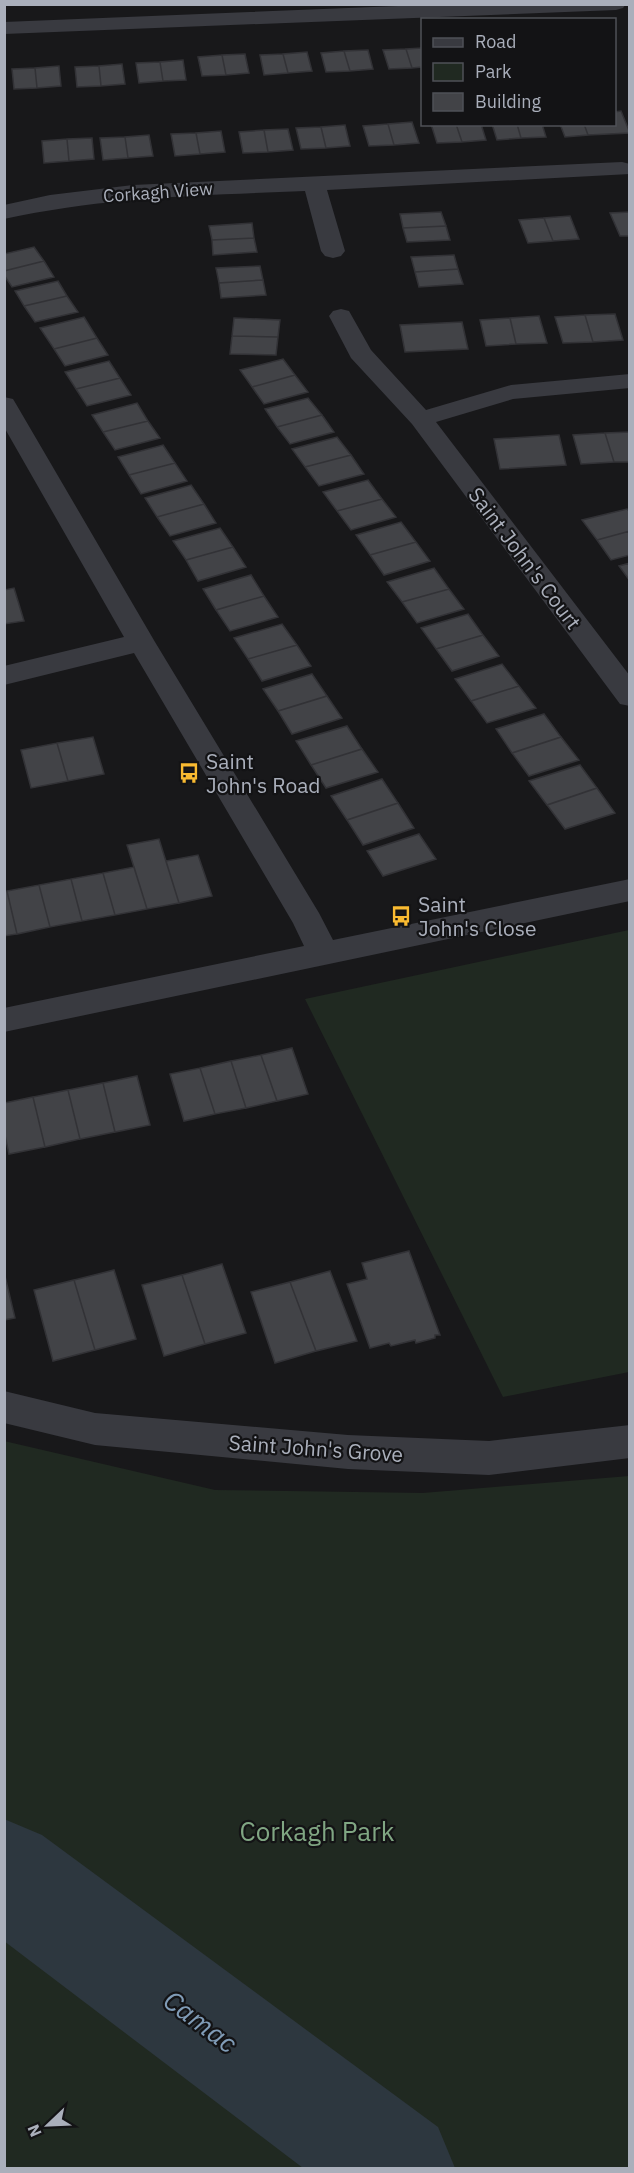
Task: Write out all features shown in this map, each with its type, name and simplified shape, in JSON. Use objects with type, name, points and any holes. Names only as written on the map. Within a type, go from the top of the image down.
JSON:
[{"type":"street","points":[[4,28],[616,4]]},
{"type":"street","name":"Corkagh View","points":[[4,212],[50,202],[133,192],[622,169]]},
{"type":"street","points":[[314,184],[333,251]]},
{"type":"street","name":"Saint John's Court","points":[[341,316],[360,353],[421,419],[630,697]]},
{"type":"street","points":[[421,419],[511,392],[630,381]]},
{"type":"street","points":[[8,414],[308,921],[323,953]]},
{"type":"street","points":[[4,676],[141,642]]},
{"type":"street","points":[[4,1020],[630,890]]},
{"type":"street","name":"Saint John's Grove","points":[[4,1407],[95,1430],[348,1452],[489,1458],[630,1441]]},
{"type":"green space","points":[[629,930],[629,1372],[503,1397],[305,999]]},
{"type":"green space","name":"Corkagh Park","points":[[4,1441],[215,1490],[423,1493],[629,1476],[629,2168],[5,2168]]},
{"type":"building","points":[[421,48],[421,67],[412,68],[406,49]]},
{"type":"building","points":[[406,49],[412,68],[389,69],[383,50]]},
{"type":"building","points":[[368,50],[373,69],[350,71],[344,51]]},
{"type":"building","points":[[344,51],[350,71],[326,72],[321,53]]},
{"type":"building","points":[[307,52],[312,71],[288,73],[283,54]]},
{"type":"building","points":[[245,54],[249,73],[226,75],[222,55]]},
{"type":"building","points":[[283,54],[288,73],[264,75],[260,55]]},
{"type":"building","points":[[222,55],[226,75],[202,76],[198,57]]},
{"type":"building","points":[[183,60],[186,80],[163,81],[160,62]]},
{"type":"building","points":[[160,62],[163,81],[139,83],[136,63]]},
{"type":"building","points":[[122,64],[125,84],[101,86],[99,66]]},
{"type":"building","points":[[59,66],[61,86],[37,88],[35,68]]},
{"type":"building","points":[[99,66],[101,86],[77,87],[75,67]]},
{"type":"building","points":[[35,68],[37,88],[14,89],[12,69]]},
{"type":"building","points":[[621,111],[630,133],[588,135],[585,126],[616,126],[616,112]]},
{"type":"building","points":[[412,122],[419,143],[394,145],[388,124]]},
{"type":"building","points":[[388,124],[394,145],[369,146],[363,126]]},
{"type":"building","points":[[345,125],[350,146],[326,148],[321,127]]},
{"type":"building","points":[[432,126],[457,126],[462,142],[437,143]]},
{"type":"building","points":[[457,126],[482,126],[486,140],[462,142]]},
{"type":"building","points":[[493,126],[518,126],[521,138],[497,140]]},
{"type":"building","points":[[518,126],[543,126],[546,137],[521,138]]},
{"type":"building","points":[[561,126],[585,126],[588,135],[565,137]]},
{"type":"building","points":[[321,127],[326,148],[301,149],[296,128]]},
{"type":"building","points":[[288,129],[293,150],[268,152],[264,130]]},
{"type":"building","points":[[264,130],[268,152],[243,153],[239,132]]},
{"type":"building","points":[[221,131],[225,152],[200,154],[196,133]]},
{"type":"building","points":[[196,133],[200,154],[175,156],[171,134]]},
{"type":"building","points":[[149,135],[153,156],[128,158],[125,137]]},
{"type":"building","points":[[125,137],[128,158],[103,160],[100,138]]},
{"type":"building","points":[[92,138],[94,159],[69,161],[67,139]]},
{"type":"building","points":[[67,139],[69,161],[44,163],[42,141]]},
{"type":"building","points":[[441,212],[446,226],[403,228],[400,214]]},
{"type":"building","points":[[630,212],[630,236],[620,236],[610,213]]},
{"type":"building","points":[[570,216],[579,239],[553,241],[544,218]]},
{"type":"building","points":[[544,218],[553,241],[528,243],[519,220]]},
{"type":"building","points":[[252,223],[254,238],[212,240],[209,226]]},
{"type":"building","points":[[446,226],[450,240],[407,242],[403,228]]},
{"type":"building","points":[[254,238],[257,252],[213,255],[212,240]]},
{"type":"building","points":[[34,247],[44,261],[4,271],[4,254]]},
{"type":"building","points":[[454,255],[458,269],[415,272],[411,257]]},
{"type":"building","points":[[44,261],[54,277],[12,287],[4,275],[4,271]]},
{"type":"building","points":[[260,266],[263,280],[219,283],[216,268]]},
{"type":"building","points":[[458,269],[463,284],[419,287],[415,272]]},
{"type":"building","points":[[263,280],[266,295],[221,298],[219,283]]},
{"type":"building","points":[[58,281],[67,296],[24,306],[15,291]]},
{"type":"building","points":[[67,296],[78,312],[35,322],[24,306]]},
{"type":"building","points":[[615,314],[623,340],[593,342],[585,315]]},
{"type":"building","points":[[585,315],[593,342],[563,343],[555,317]]},
{"type":"building","points":[[539,316],[547,343],[516,344],[510,318]]},
{"type":"building","points":[[84,317],[97,338],[54,349],[40,328]]},
{"type":"building","points":[[234,318],[280,320],[278,337],[232,336]]},
{"type":"building","points":[[510,318],[516,344],[486,346],[480,320]]},
{"type":"building","points":[[462,322],[468,349],[405,352],[400,325]]},
{"type":"building","points":[[232,336],[278,337],[276,355],[230,354]]},
{"type":"building","points":[[97,338],[108,355],[65,366],[54,349]]},
{"type":"building","points":[[283,359],[295,375],[252,387],[240,370]]},
{"type":"building","points":[[109,361],[120,378],[76,389],[65,372]]},
{"type":"building","points":[[295,375],[308,392],[264,404],[252,387]]},
{"type":"building","points":[[120,378],[131,395],[87,406],[76,389]]},
{"type":"building","points":[[308,398],[322,415],[277,427],[265,409]]},
{"type":"building","points":[[137,403],[148,421],[103,432],[92,415]]},
{"type":"building","points":[[322,415],[334,432],[290,444],[277,427]]},
{"type":"building","points":[[148,421],[160,438],[115,450],[103,432]]},
{"type":"building","points":[[630,432],[630,462],[614,462],[605,433]]},
{"type":"building","points":[[605,433],[614,462],[581,464],[573,435]]},
{"type":"building","points":[[559,435],[566,465],[500,469],[494,439]]},
{"type":"building","points":[[337,437],[351,455],[305,467],[292,449]]},
{"type":"building","points":[[163,445],[175,463],[129,475],[118,457]]},
{"type":"building","points":[[351,455],[364,474],[319,486],[305,467]]},
{"type":"building","points":[[175,463],[187,481],[141,494],[129,475]]},
{"type":"building","points":[[368,480],[382,499],[337,511],[323,492]]},
{"type":"building","points":[[191,485],[204,504],[157,517],[145,498]]},
{"type":"building","points":[[382,499],[396,517],[351,530],[337,511]]},
{"type":"building","points":[[204,504],[216,523],[170,536],[157,517]]},
{"type":"building","points":[[627,509],[630,512],[630,531],[597,540],[582,520]]},
{"type":"building","points":[[401,522],[416,542],[370,555],[356,535]]},
{"type":"building","points":[[220,528],[233,547],[186,560],[173,541]]},
{"type":"building","points":[[630,531],[630,555],[611,560],[597,540]]},
{"type":"building","points":[[416,542],[430,561],[384,575],[370,555]]},
{"type":"building","points":[[233,547],[246,567],[198,581],[186,560]]},
{"type":"building","points":[[630,563],[630,581],[619,566]]},
{"type":"building","points":[[434,568],[449,589],[402,602],[387,582]]},
{"type":"building","points":[[251,575],[264,596],[216,610],[203,589]]},
{"type":"building","points":[[14,588],[24,621],[4,624],[4,590]]},
{"type":"building","points":[[449,589],[464,609],[417,623],[402,602]]},
{"type":"building","points":[[264,596],[278,617],[230,631],[216,610]]},
{"type":"building","points":[[468,614],[483,635],[436,649],[421,628]]},
{"type":"building","points":[[282,624],[297,645],[248,659],[234,638]]},
{"type":"building","points":[[483,635],[499,656],[452,671],[436,649]]},
{"type":"building","points":[[297,645],[311,666],[262,681],[248,659]]},
{"type":"building","points":[[502,664],[519,686],[471,701],[455,679]]},
{"type":"building","points":[[312,674],[327,696],[278,711],[263,689]]},
{"type":"building","points":[[519,686],[536,708],[487,723],[471,701]]},
{"type":"building","points":[[327,696],[342,718],[292,734],[278,711]]},
{"type":"building","points":[[544,714],[561,737],[512,753],[496,729]]},
{"type":"building","points":[[347,726],[362,749],[311,765],[296,741]]},
{"type":"building","points":[[93,737],[104,774],[68,781],[57,743]]},
{"type":"building","points":[[561,737],[579,760],[529,776],[512,753]]},
{"type":"building","points":[[57,743],[68,781],[31,788],[21,750]]},
{"type":"building","points":[[362,749],[378,772],[326,788],[311,765]]},
{"type":"building","points":[[580,765],[597,788],[547,805],[529,781]]},
{"type":"building","points":[[382,779],[398,803],[347,820],[331,796]]},
{"type":"building","points":[[597,788],[615,813],[565,829],[547,805]]},
{"type":"building","points":[[398,803],[414,828],[363,845],[347,820]]},
{"type":"building","points":[[419,834],[436,859],[383,876],[367,851]]},
{"type":"building","points":[[159,839],[179,903],[147,909],[127,845]]},
{"type":"building","points":[[198,855],[212,896],[179,903],[166,861]]},
{"type":"building","points":[[134,867],[147,909],[115,915],[103,873]]},
{"type":"building","points":[[103,873],[115,915],[82,921],[71,879]]},
{"type":"building","points":[[71,879],[82,921],[50,927],[39,885]]},
{"type":"building","points":[[39,885],[50,927],[17,934],[7,891]]},
{"type":"building","points":[[7,891],[17,934],[4,936],[4,892]]},
{"type":"building","points":[[292,1048],[308,1094],[277,1101],[261,1055]]},
{"type":"building","points":[[261,1055],[277,1101],[246,1108],[231,1061]]},
{"type":"building","points":[[231,1061],[246,1108],[215,1114],[200,1068]]},
{"type":"building","points":[[200,1068],[215,1114],[184,1121],[170,1074]]},
{"type":"building","points":[[137,1076],[150,1125],[115,1132],[103,1083]]},
{"type":"building","points":[[103,1083],[115,1132],[80,1139],[68,1090]]},
{"type":"building","points":[[68,1090],[80,1139],[45,1147],[33,1097]]},
{"type":"building","points":[[33,1097],[45,1147],[9,1154],[4,1131],[4,1103]]},
{"type":"building","points":[[409,1251],[440,1335],[416,1343],[415,1340],[370,1348],[347,1284],[367,1279],[362,1263]]},
{"type":"building","points":[[222,1264],[246,1333],[205,1344],[182,1275]]},
{"type":"building","points":[[114,1270],[136,1339],[95,1350],[74,1280]]},
{"type":"building","points":[[330,1271],[357,1341],[316,1351],[290,1282]]},
{"type":"building","points":[[4,1272],[15,1318],[4,1320]]},
{"type":"building","points":[[182,1275],[205,1344],[164,1356],[142,1285]]},
{"type":"building","points":[[74,1280],[95,1350],[53,1361],[34,1290]]},
{"type":"building","points":[[290,1282],[316,1351],[275,1363],[251,1292]]},
{"type":"waterway","name":"Camac","points":[[4,1873],[397,2168]]},
{"type":"place","name":"Saint John's Road","points":[[189,773]]},
{"type":"place","name":"Saint John's Close","points":[[401,916]]}]
